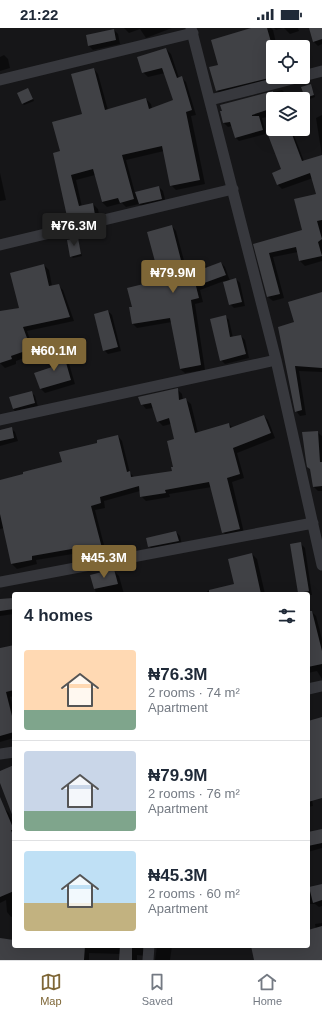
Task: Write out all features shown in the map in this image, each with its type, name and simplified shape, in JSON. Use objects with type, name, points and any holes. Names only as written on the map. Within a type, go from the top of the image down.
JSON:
[{"type":"street","points":[[0,80],[192,31],[276,360],[322,565]]},
{"type":"street","points":[[310,75],[322,72]]},
{"type":"street","points":[[210,100],[273,84]]},
{"type":"street","points":[[0,245],[232,189]]},
{"type":"street","points":[[0,420],[276,360]]},
{"type":"street","points":[[0,582],[313,523]]},
{"type":"street","points":[[310,689],[322,686]]},
{"type":"street","points":[[0,754],[12,752]]},
{"type":"street","points":[[148,960],[149,948]]},
{"type":"building","points":[[251,28],[267,28],[270,40],[266,40],[266,79],[216,91],[209,67],[218,65],[211,40]]},
{"type":"building","points":[[309,28],[322,28],[322,39],[313,42]]},
{"type":"building","points":[[114,29],[116,40],[88,46],[86,35]]},
{"type":"building","points":[[166,48],[177,78],[182,76],[192,110],[186,112],[200,180],[170,186],[162,146],[122,155],[134,199],[120,203],[118,198],[102,202],[93,169],[71,175],[79,206],[93,203],[95,215],[68,221],[53,153],[60,151],[52,122],[82,114],[71,74],[94,68],[105,110],[146,98],[149,109],[173,100],[162,68],[142,73],[137,57]]},
{"type":"building","points":[[311,84],[314,95],[310,96],[310,92],[303,92],[301,87]]},
{"type":"building","points":[[28,88],[33,99],[22,104],[17,93]]},
{"type":"building","points":[[266,93],[266,110],[252,115],[259,116],[263,130],[235,138],[230,122],[223,123],[220,105]]},
{"type":"building","points":[[268,136],[293,136],[302,161],[322,155],[322,220],[317,221],[322,239],[318,242],[322,256],[299,261],[296,247],[269,253],[280,294],[267,297],[253,244],[302,230],[294,199],[316,194],[310,173],[277,185],[272,173],[281,169]]},
{"type":"building","points":[[159,186],[162,199],[139,204],[135,192]]},
{"type":"building","points":[[172,225],[183,268],[203,261],[205,268],[221,262],[226,275],[196,286],[199,298],[191,300],[201,365],[180,369],[170,318],[132,324],[129,307],[132,307],[127,288],[160,280],[147,232]]},
{"type":"building","points":[[78,238],[81,254],[70,257],[67,240]]},
{"type":"building","points":[[44,264],[49,286],[59,284],[70,317],[23,327],[31,349],[11,356],[12,359],[0,363],[0,311],[19,308],[10,273]]},
{"type":"building","points":[[236,278],[242,302],[229,305],[223,282]]},
{"type":"building","points":[[322,292],[322,368],[295,366],[302,410],[295,412],[278,327],[294,322],[288,302]]},
{"type":"building","points":[[108,310],[118,347],[103,351],[94,314]]},
{"type":"building","points":[[226,315],[230,337],[241,335],[246,354],[220,361],[210,319]]},
{"type":"building","points":[[63,352],[71,380],[40,389],[34,373],[52,367],[49,357]]},
{"type":"building","points":[[178,388],[179,400],[186,398],[195,433],[229,423],[230,428],[264,415],[271,433],[233,448],[240,474],[227,478],[240,529],[222,533],[209,482],[165,490],[166,493],[140,497],[139,486],[100,497],[101,503],[91,506],[102,548],[84,553],[83,547],[32,556],[32,560],[11,564],[0,514],[0,480],[23,474],[23,472],[62,462],[59,452],[97,443],[97,440],[118,435],[127,472],[130,471],[131,477],[172,471],[171,467],[173,467],[167,441],[174,439],[169,418],[157,422],[151,403],[141,405],[138,397]]},
{"type":"building","points":[[32,391],[35,403],[13,409],[9,397]]},
{"type":"building","points":[[12,427],[14,438],[0,441],[0,430]]},
{"type":"building","points":[[318,431],[320,462],[322,462],[322,486],[313,487],[310,469],[307,467],[302,432]]},
{"type":"building","points":[[176,531],[179,541],[148,547],[146,538]]},
{"type":"building","points":[[301,542],[309,591],[298,592],[290,544]]},
{"type":"building","points":[[252,553],[261,592],[209,592],[209,590],[234,584],[228,559]]},
{"type":"building","points":[[114,569],[118,584],[94,589],[90,575]]},
{"type":"building","points":[[12,598],[12,609],[0,611],[0,599]]},
{"type":"building","points":[[310,611],[312,611],[322,651],[322,664],[310,667]]},
{"type":"building","points":[[12,645],[12,690],[6,692],[12,716],[12,733],[0,736],[0,648]]},
{"type":"building","points":[[322,717],[322,798],[310,801],[310,720]]},
{"type":"building","points":[[12,766],[12,814],[0,783],[0,771]]},
{"type":"building","points":[[0,797],[12,825],[12,892],[0,897]]},
{"type":"building","points":[[322,829],[322,843],[310,846],[310,832]]},
{"type":"building","points":[[322,884],[322,900],[313,903],[310,887]]},
{"type":"building","points":[[322,926],[322,960],[254,960],[251,948],[310,948],[310,929]]},
{"type":"building","points":[[0,938],[12,940],[12,948],[85,948],[84,960],[0,960]]},
{"type":"building","points":[[120,948],[132,948],[132,960],[119,960]]}]
